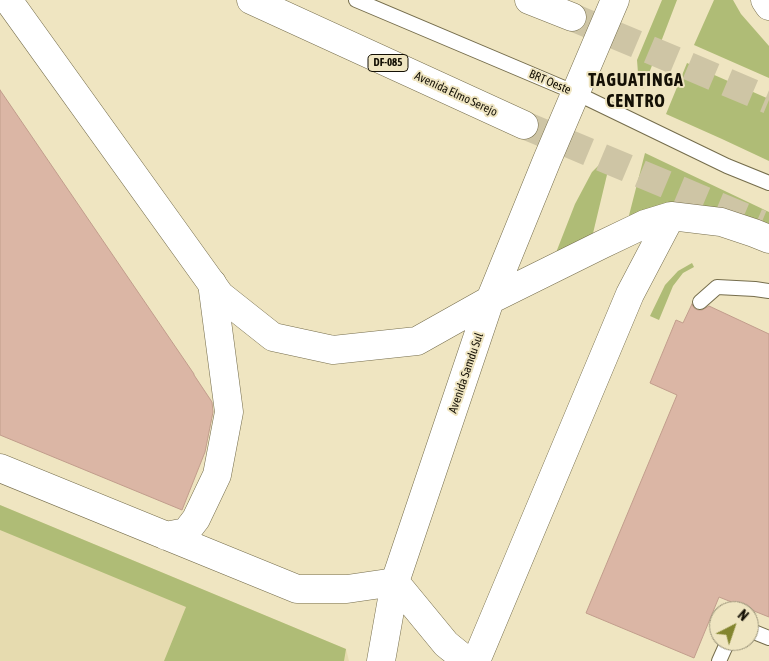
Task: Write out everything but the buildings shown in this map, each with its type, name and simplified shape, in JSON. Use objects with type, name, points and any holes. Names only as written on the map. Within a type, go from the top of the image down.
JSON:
[{"type":"main road","points":[[8,0],[220,295],[273,337],[333,350],[417,341],[490,300],[645,224],[671,216],[721,222],[754,232],[769,239]]},
{"type":"main road","name":"Avenida Elmo Serejo","points":[[251,0],[524,125]]},
{"type":"main road","points":[[529,0],[572,17]]},
{"type":"main road","name":"Avenida Samdu Sul","points":[[381,661],[396,582],[490,300],[615,0]]},
{"type":"main road","points":[[476,661],[630,294],[671,216]]},
{"type":"main road","points":[[166,536],[186,532],[196,519],[217,475],[229,412],[212,284]]},
{"type":"main road","points":[[0,468],[297,589],[347,589],[396,582],[446,644],[467,661]]},
{"type":"lane","name":"BRT Oeste","points":[[356,0],[576,93],[769,184]]},
{"type":"lane","points":[[700,302],[716,287],[769,291]]},
{"type":"shaded area","points":[[0,505],[346,649],[349,661],[0,661]]},
{"type":"green space","points":[[662,0],[677,0],[643,89],[638,73],[637,60]]},
{"type":"green space","points":[[714,0],[733,0],[741,14],[769,46],[769,78],[694,45]]},
{"type":"green space","points":[[687,63],[769,99],[769,161],[666,114]]},
{"type":"green space","points":[[645,153],[769,212],[769,227],[625,231]]},
{"type":"green space","points":[[611,158],[589,250],[550,268],[575,204],[592,172],[601,163]]},
{"type":"green space","points":[[692,263],[694,267],[683,273],[673,286],[659,320],[650,316],[665,285],[678,271]]},
{"type":"green space","points":[[0,505],[346,649],[344,661],[164,661],[186,607],[0,530]]},
{"type":"tunnel","points":[[572,17],[769,100]]},
{"type":"tunnel","points":[[524,125],[761,224]]},
{"type":"district","name":"TAGUATINGA CENTRO","points":[[636,90]]}]
